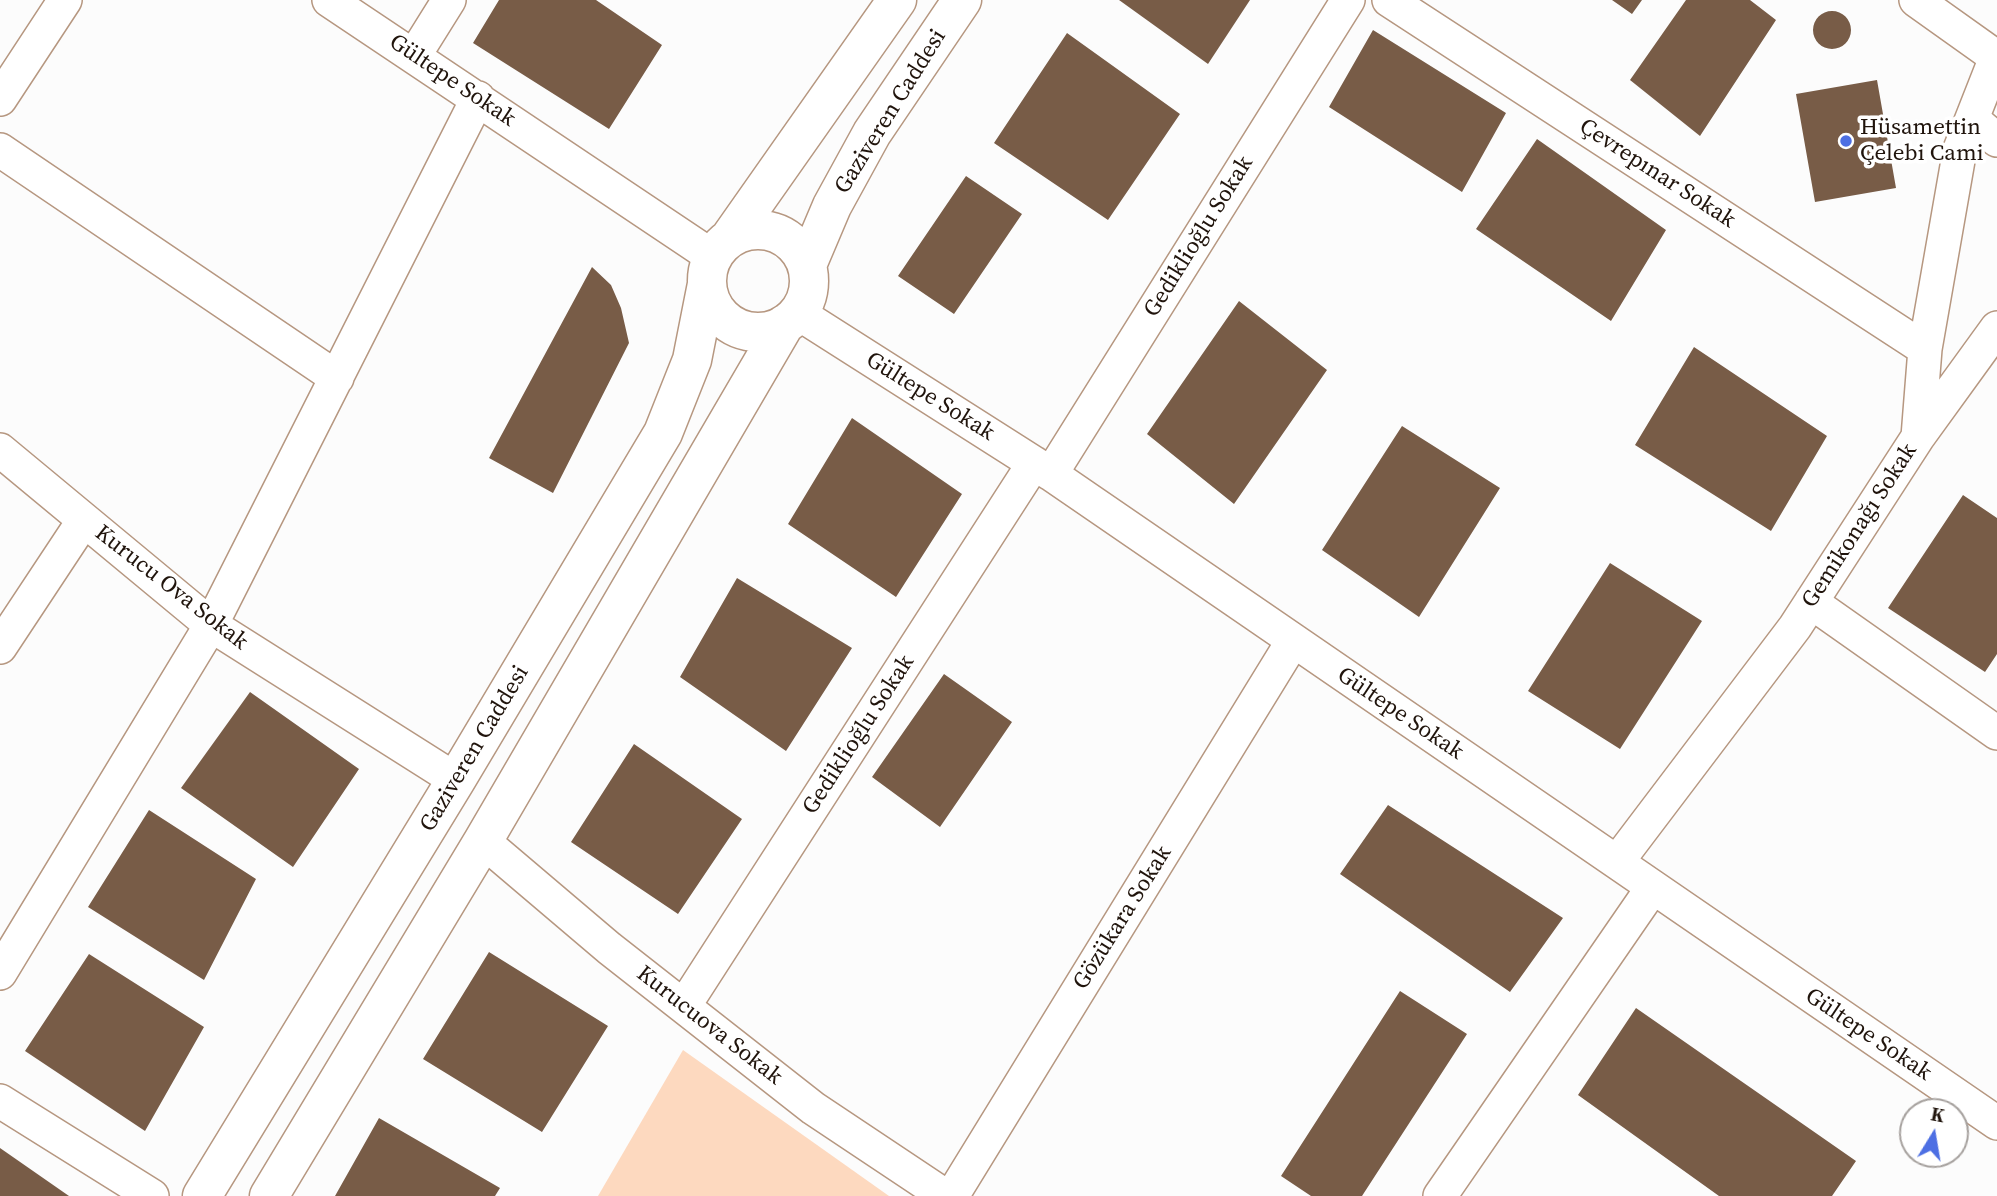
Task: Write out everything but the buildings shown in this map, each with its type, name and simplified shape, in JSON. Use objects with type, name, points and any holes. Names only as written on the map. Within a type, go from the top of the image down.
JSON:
[{"type":"main road","name":"Gaziveren Caddesi","points":[[202,1196],[456,780],[663,433],[692,360],[716,260],[897,0]]},
{"type":"main road","name":"Gaziveren Caddesi","points":[[807,265],[832,205],[872,132],[962,0]]},
{"type":"main road","points":[[269,1196],[483,841],[758,365],[807,298],[810,280],[807,265],[800,251],[776,232],[760,229],[716,260],[711,301],[720,316],[735,327],[751,332],[769,331],[792,318]]},
{"type":"street","points":[[0,99],[65,0]]},
{"type":"street","name":"Gültepe Sokak","points":[[330,0],[716,260]]},
{"type":"street","points":[[414,56],[449,0]]},
{"type":"street","name":"Gediklioğlu Sokak","points":[[684,1006],[1042,468],[1348,0]]},
{"type":"street","name":"Çevrepınar Sokak","points":[[1389,0],[1925,349]]},
{"type":"street","points":[[1916,0],[1996,56]]},
{"type":"street","name":"Gemikonağı Sokak","points":[[1617,862],[1811,603],[1917,437],[1925,349],[1960,149],[1996,56]]},
{"type":"street","points":[[0,973],[211,625],[478,98]]},
{"type":"street","points":[[1972,118],[1997,140]]},
{"type":"street","points":[[0,150],[337,378]]},
{"type":"street","name":"Gültepe Sokak","points":[[792,318],[1042,468],[1997,1124]]},
{"type":"street","points":[[1917,437],[1997,328]]},
{"type":"street","name":"Kurucu Ova Sokak","points":[[0,450],[211,625],[456,780]]},
{"type":"street","points":[[0,647],[83,520]]},
{"type":"street","points":[[1811,603],[1997,733]]},
{"type":"street","name":"Gözükara Sokak","points":[[952,1196],[1293,640]]},
{"type":"street","name":"Kurucuova Sokak","points":[[483,841],[813,1108],[946,1196]]},
{"type":"street","points":[[1440,1196],[1653,887]]},
{"type":"street","points":[[0,1101],[152,1196]]},
{"type":"shaded area","points":[[683,1050],[889,1196],[598,1196]]},
{"type":"place","name":"Hüsamettin Çelebi Cami","points":[[1846,141]]}]
